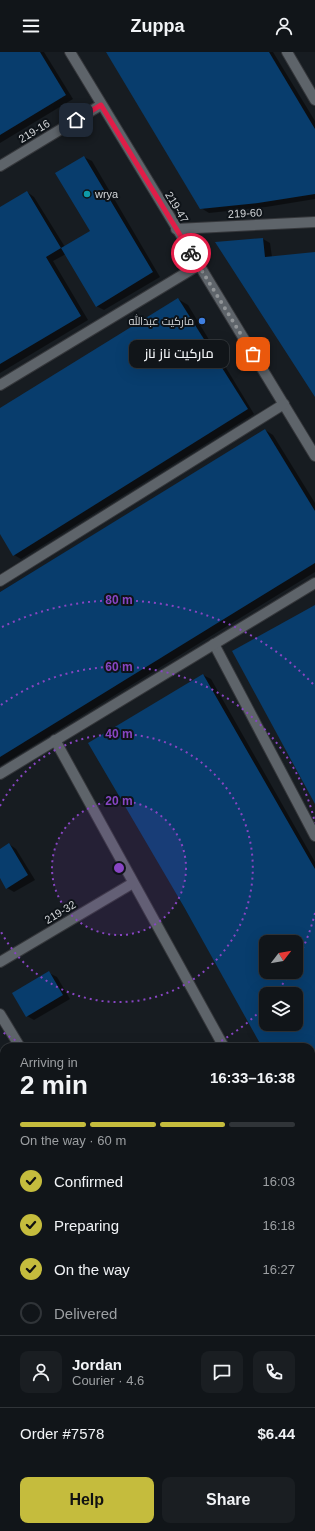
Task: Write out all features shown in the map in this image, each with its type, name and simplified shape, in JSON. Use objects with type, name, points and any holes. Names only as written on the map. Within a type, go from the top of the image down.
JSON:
[{"type":"street","name":"219-47","points":[[70,52],[315,456]]},
{"type":"street","points":[[287,52],[315,100]]},
{"type":"street","name":"219-16","points":[[0,166],[101,105]]},
{"type":"street","name":"219-60","points":[[176,229],[315,222]]},
{"type":"street","points":[[0,385],[199,265]]},
{"type":"street","points":[[0,581],[284,404]]},
{"type":"street","points":[[0,774],[315,583]]},
{"type":"street","points":[[214,644],[315,836]]},
{"type":"street","points":[[55,740],[222,1043]]},
{"type":"street","name":"219-32","points":[[0,962],[133,883]]},
{"type":"street","points":[[0,1014],[18,1043]]},
{"type":"building","points":[[0,52],[40,52],[66,95],[0,135]]},
{"type":"building","points":[[106,52],[269,52],[315,129],[315,194],[258,203],[200,209]]},
{"type":"building","points":[[84,156],[153,272],[96,307],[61,248],[90,231],[55,173]]},
{"type":"building","points":[[27,191],[61,248],[46,257],[81,316],[0,364],[0,207]]},
{"type":"building","points":[[263,238],[265,257],[315,252],[315,397],[215,242]]},
{"type":"building","points":[[178,298],[248,409],[13,556],[0,534],[0,408]]},
{"type":"building","points":[[265,429],[315,511],[315,563],[0,757],[0,592]]},
{"type":"building","points":[[315,605],[315,804],[232,651]]},
{"type":"building","points":[[203,674],[315,869],[315,1043],[260,1043],[184,907],[88,743]]},
{"type":"building","points":[[9,843],[28,875],[6,889],[0,878],[0,849]]},
{"type":"building","points":[[49,971],[63,995],[26,1017],[12,993]]},
{"type":"way so far","points":[[191,253],[253,354]]},
{"type":"place","name":"wrya","points":[[87,194]]},
{"type":"place","name":"ماركيت عبدالله","points":[[202,321]]},
{"type":"place","name":"ماركيت ناز ناز","points":[[253,354]]},
{"type":"route","points":[[76,120],[101,105],[191,253]]}]
